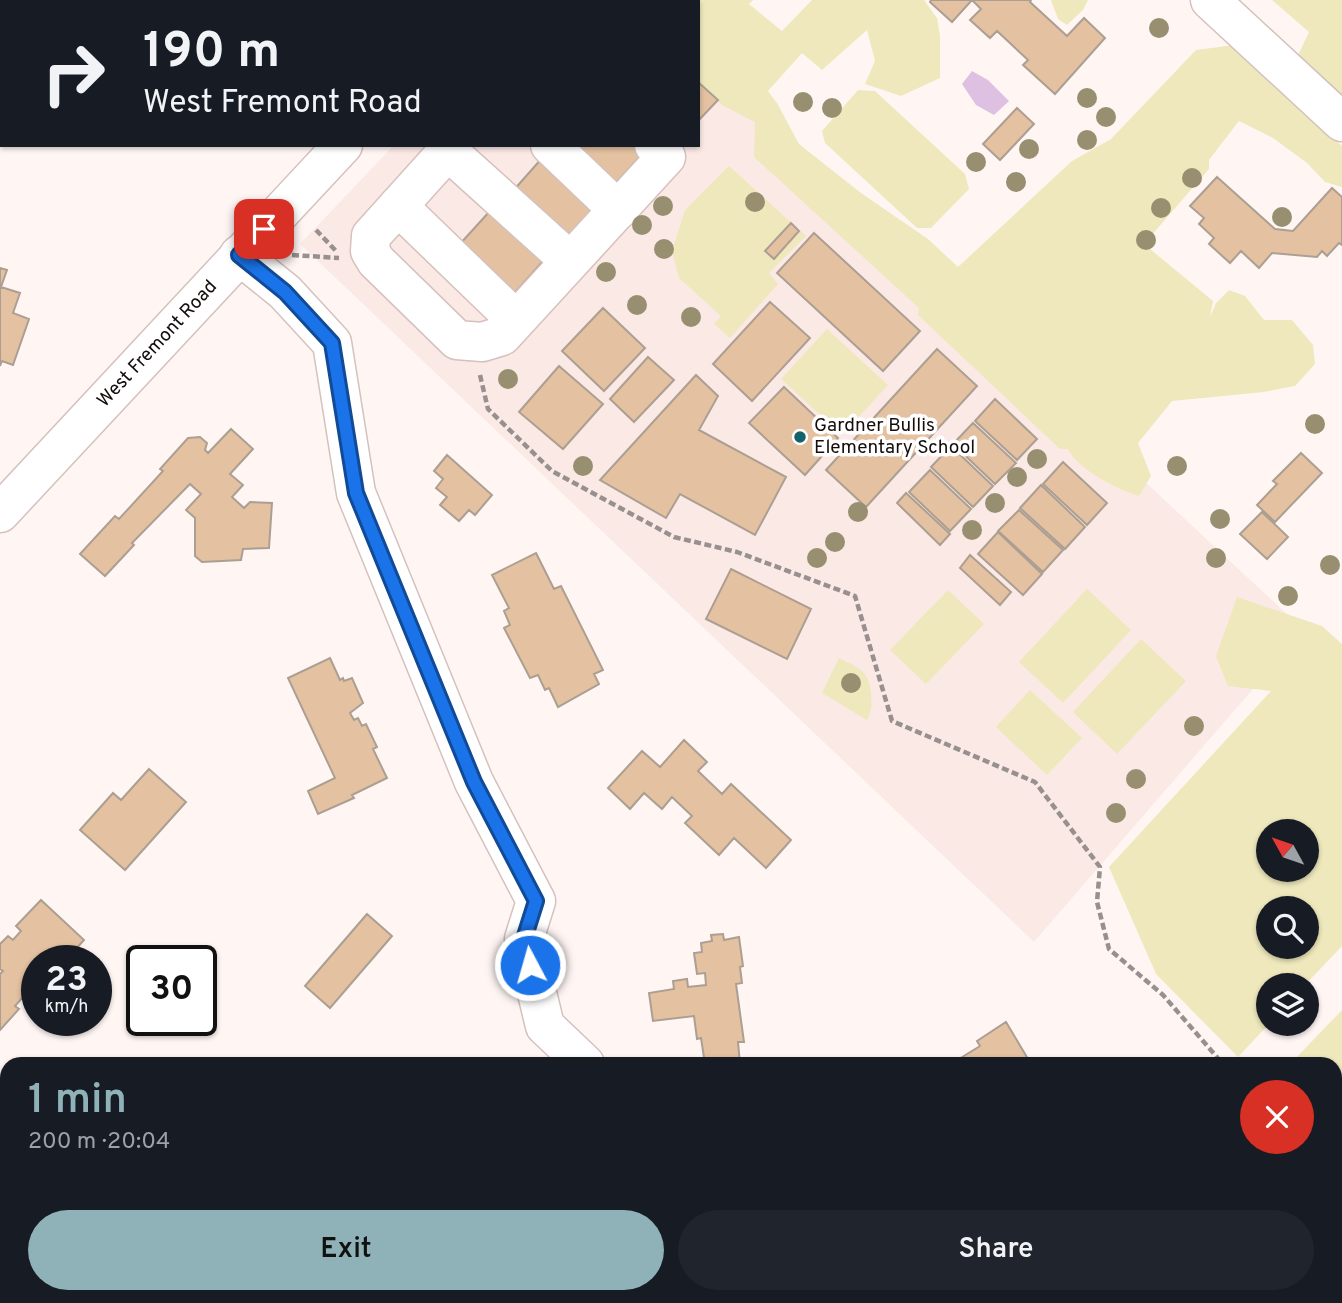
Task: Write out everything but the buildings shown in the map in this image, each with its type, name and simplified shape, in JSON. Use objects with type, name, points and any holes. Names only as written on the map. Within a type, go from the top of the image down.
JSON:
[{"type":"street","points":[[1210,0],[1342,122]]},
{"type":"street","name":"West Fremont Road","points":[[0,513],[341,147]]},
{"type":"street","points":[[570,261],[449,147],[371,236],[370,251],[376,261],[457,340],[482,342],[502,336],[666,157],[656,147]]},
{"type":"street","points":[[552,147],[618,210]]},
{"type":"street","points":[[398,206],[516,320]]},
{"type":"street","points":[[239,255],[285,292],[332,343],[356,493],[474,782],[536,901],[524,939],[545,1026],[578,1057]]},
{"type":"path","points":[[290,255],[343,258],[316,230]]},
{"type":"path","points":[[477,363],[488,409],[552,471],[674,537],[737,552],[855,596],[892,721],[1035,782],[1100,867],[1097,902],[1109,949],[1163,995],[1217,1057]]},
{"type":"shaded area","points":[[700,0],[753,0],[749,4],[782,31],[812,0],[924,0],[937,18],[940,78],[901,96],[865,84],[875,61],[867,30],[822,70],[802,53],[768,91],[799,144],[861,193],[928,239],[958,267],[1072,161],[1111,139],[1196,50],[1234,45],[1342,146],[1342,187],[1325,182],[1307,163],[1273,138],[1239,121],[1209,160],[1209,169],[1144,244],[1213,301],[1210,317],[1216,303],[1229,290],[1245,296],[1264,320],[1292,320],[1313,345],[1315,364],[1295,386],[1264,392],[1172,401],[1138,443],[1151,476],[1139,496],[1120,489],[1089,471],[1068,449],[1060,449],[918,315],[919,308],[754,157],[755,122],[722,105],[700,83]]},
{"type":"shaded area","points":[[1051,0],[1088,0],[1083,10],[1067,25],[1058,19]]},
{"type":"shaded area","points":[[1272,0],[1342,0],[1342,109],[1292,68],[1309,32]]},
{"type":"shaded area","name":"Gardner Bullis Elementary School","points":[[700,67],[1304,630],[1034,942],[300,244],[392,147],[700,147]]},
{"type":"shaded area","points":[[972,71],[988,80],[1009,101],[994,115],[976,105],[962,84]]},
{"type":"shaded area","points":[[858,90],[875,91],[965,174],[969,189],[931,228],[917,228],[825,143],[822,131]]},
{"type":"shaded area","points":[[729,166],[806,236],[769,273],[778,284],[730,338],[714,324],[721,316],[679,278],[672,251],[685,210]]},
{"type":"shaded area","points":[[827,329],[888,385],[842,435],[781,379]]},
{"type":"shaded area","points":[[1087,589],[1131,630],[1063,703],[1019,662]]},
{"type":"shaded area","points":[[948,590],[984,624],[926,684],[890,650]]},
{"type":"shaded area","points":[[1237,597],[1322,626],[1342,644],[1342,946],[1316,973],[1256,973],[1258,1036],[1238,1057],[1156,974],[1109,867],[1271,691],[1228,686],[1216,656]]},
{"type":"shaded area","points":[[1141,639],[1186,681],[1117,754],[1073,712]]},
{"type":"shaded area","points":[[839,658],[852,664],[868,679],[871,704],[867,720],[822,693]]},
{"type":"shaded area","points":[[1030,690],[1082,738],[1047,775],[996,727]]},
{"type":"shaded area","points":[[1342,1010],[1342,1057],[1297,1057]]},
{"type":"place","name":"Gardner Bullis Elementary School","points":[[800,437]]},
{"type":"route","points":[[264,229],[239,255],[285,292],[332,343],[356,493],[474,782],[536,901],[524,939],[530,965]]}]
